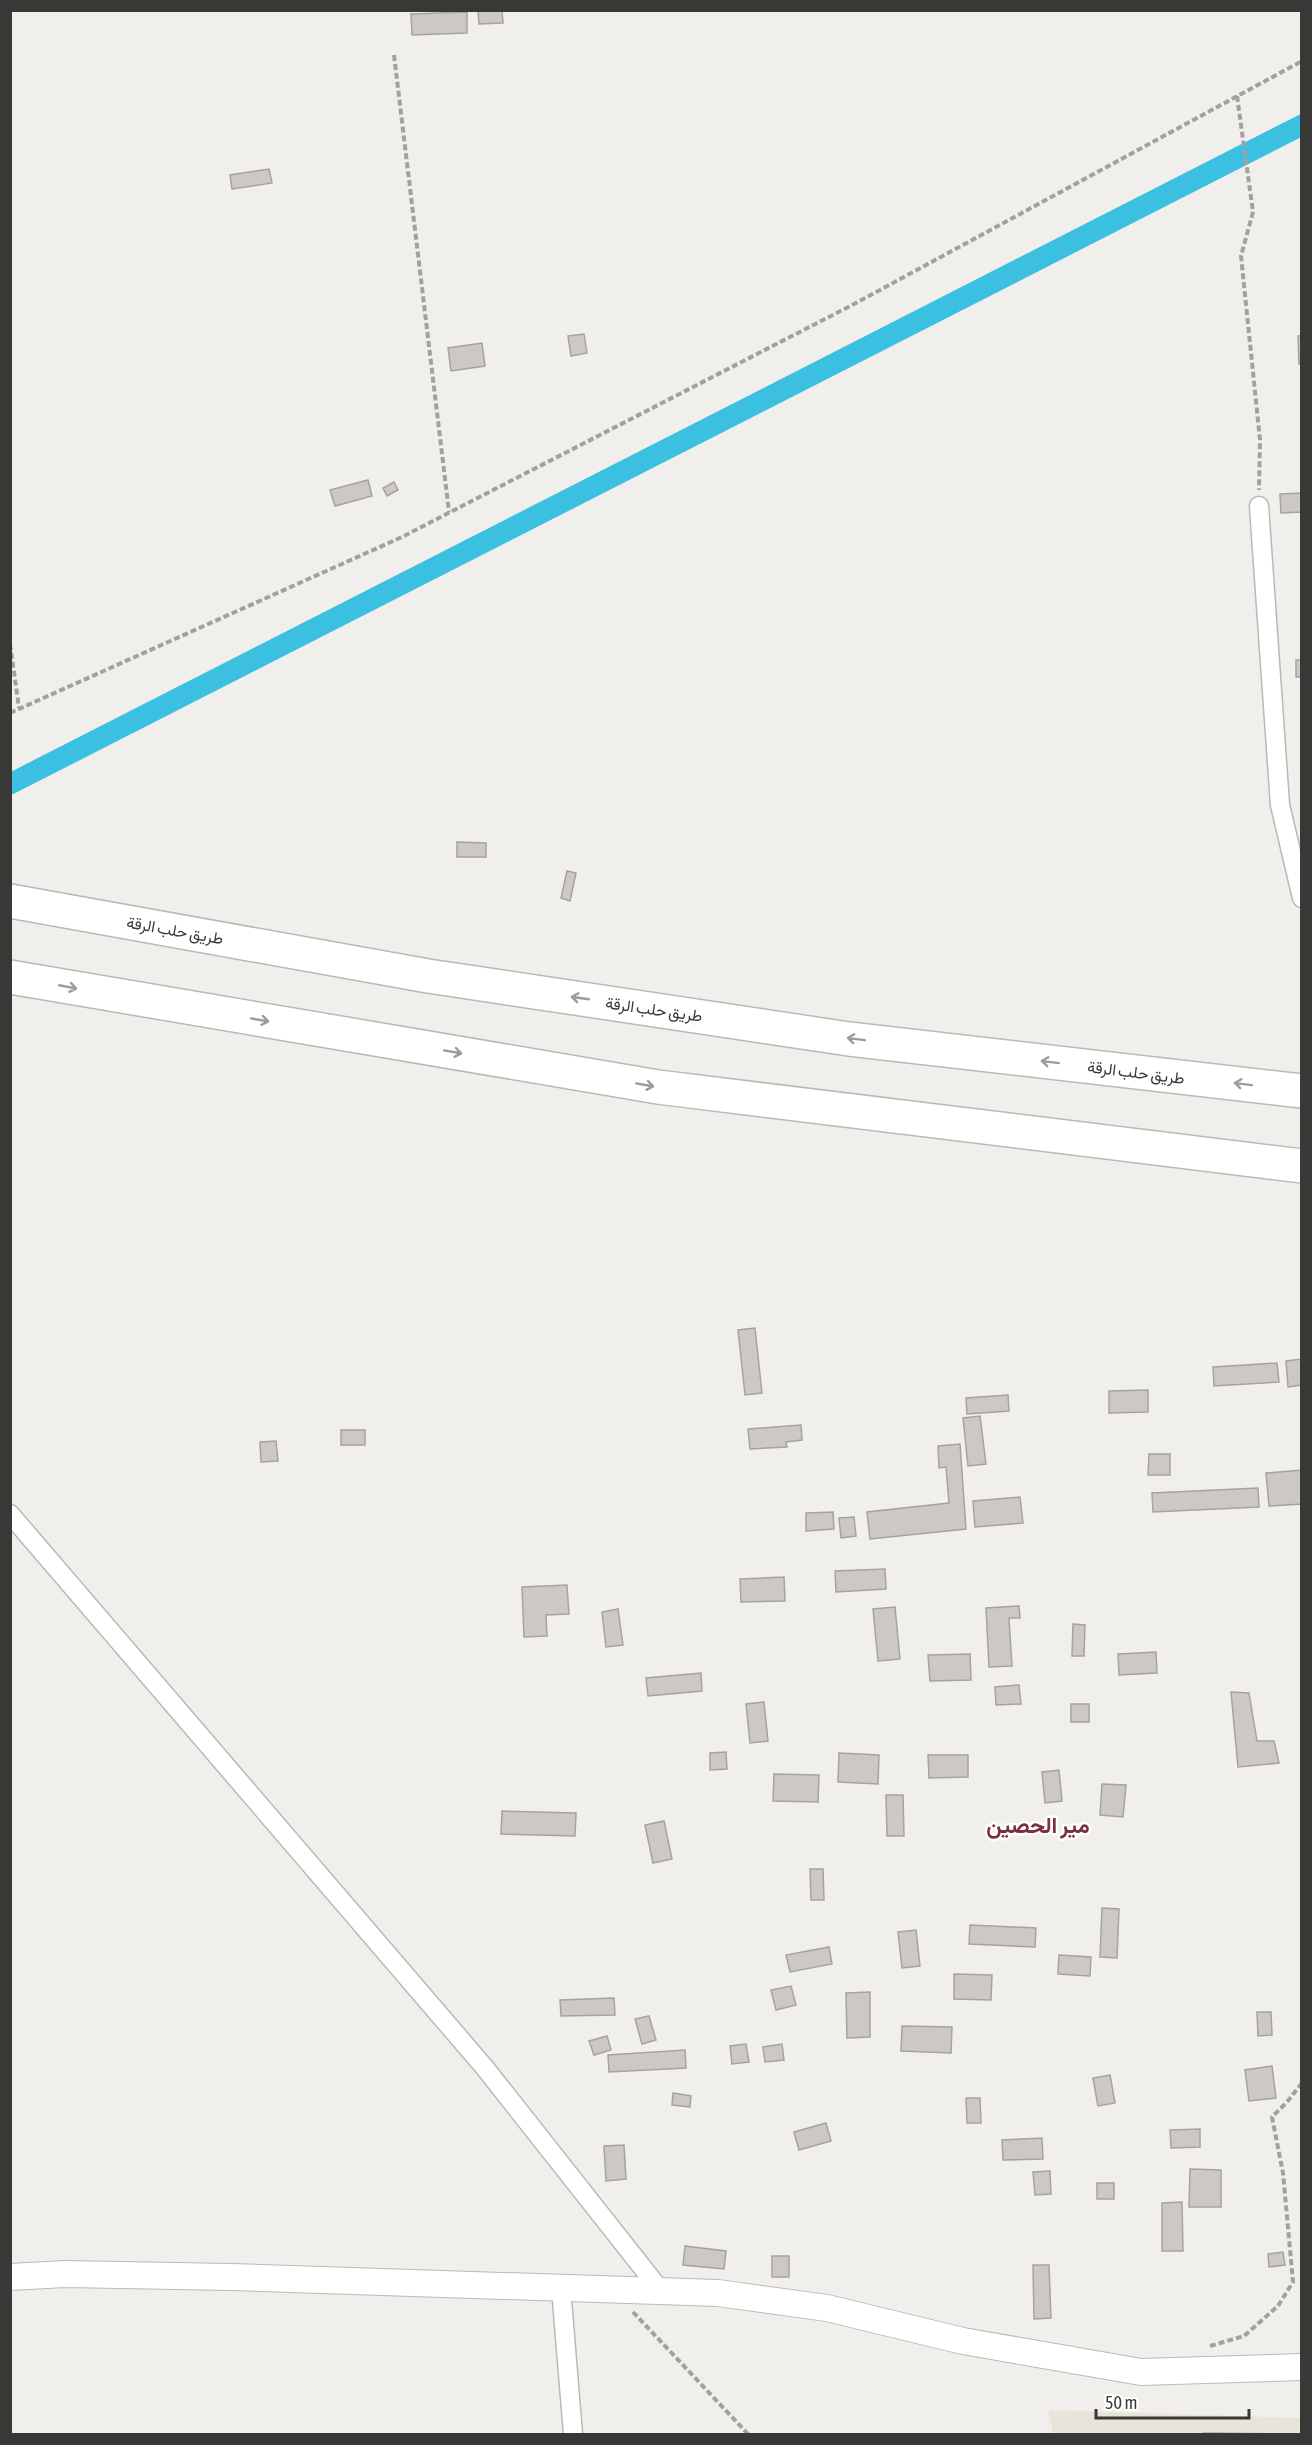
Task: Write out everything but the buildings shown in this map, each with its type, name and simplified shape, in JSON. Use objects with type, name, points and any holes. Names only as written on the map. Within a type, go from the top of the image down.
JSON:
[{"type":"highway","name":"طريق حلب الرقة","points":[[10,900],[428,976],[826,1035],[1302,1091]]},
{"type":"highway","points":[[10,977],[658,1087],[1302,1166]]},
{"type":"street","points":[[1259,506],[1280,805],[1302,898]]},
{"type":"street","points":[[10,1514],[485,2068],[662,2291]]},
{"type":"street","points":[[10,2277],[65,2274],[231,2277],[718,2293],[827,2308],[963,2341],[1141,2372],[1302,2367]]},
{"type":"street","points":[[561,2288],[573,2434]]},
{"type":"path","points":[[394,55],[449,512]]},
{"type":"path","points":[[10,713],[402,537],[856,303],[1302,61]]},
{"type":"path","points":[[1237,96],[1253,212],[1241,256],[1260,440],[1259,506]]},
{"type":"path","points":[[10,644],[19,708]]},
{"type":"path","points":[[1205,2348],[1244,2336],[1278,2306],[1293,2282],[1283,2173],[1272,2117],[1302,2083]]},
{"type":"path","points":[[612,2290],[748,2434]]},
{"type":"shaded area","points":[[1048,2410],[1301,2418],[1301,2434],[1053,2434]]},
{"type":"waterway","points":[[10,784],[1302,125]]},
{"type":"district","name":"مير الحصين","points":[[1038,1825]]}]
